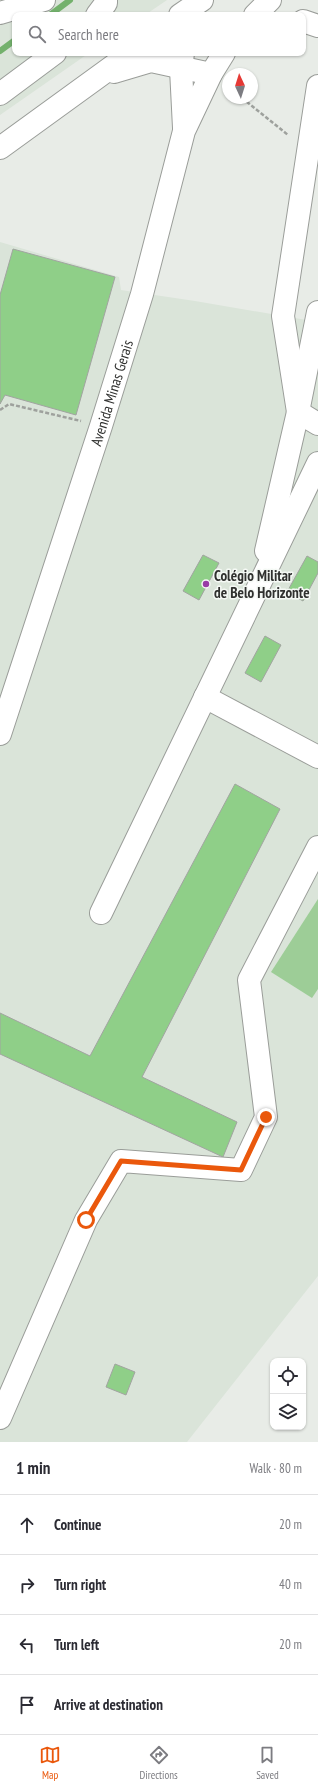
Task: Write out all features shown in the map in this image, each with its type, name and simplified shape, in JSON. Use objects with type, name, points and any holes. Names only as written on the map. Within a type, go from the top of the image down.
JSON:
[{"type":"street","points":[[0,13],[44,0]]},
{"type":"street","points":[[258,12],[270,0]]},
{"type":"street","points":[[306,22],[318,26]]},
{"type":"street","points":[[0,94],[52,56]]},
{"type":"street","points":[[0,148],[127,56]]},
{"type":"street","name":"Avenida Minas Gerais","points":[[0,734],[101,426],[142,294],[184,131],[211,74],[222,56]]},
{"type":"street","points":[[101,76],[151,61],[182,61],[211,74]]},
{"type":"street","points":[[182,61],[184,131]]},
{"type":"street","points":[[298,412],[283,316],[313,155],[318,86]]},
{"type":"street","points":[[257,590],[298,412],[317,317]]},
{"type":"street","points":[[298,412],[318,424]]},
{"type":"street","points":[[101,913],[318,463]]},
{"type":"street","points":[[205,697],[318,757]]},
{"type":"street","points":[[0,1418],[86,1220],[121,1161],[241,1170],[266,1117],[249,980],[318,847]]},
{"type":"path","points":[[249,104],[313,155]]},
{"type":"path","points":[[0,410],[9,404],[101,426]]},
{"type":"shaded area","points":[[0,0],[167,0],[149,12],[12,12],[12,56],[85,56],[0,115]]},
{"type":"shaded area","name":"Colégio Militar de Belo Horizonte","points":[[0,242],[119,277],[121,290],[318,322],[318,1276],[187,1442],[0,1442]]},
{"type":"green space","points":[[318,899],[318,989],[312,998],[271,972]]},
{"type":"building","points":[[13,249],[115,277],[76,415],[5,395],[0,404],[0,295]]},
{"type":"building","points":[[203,555],[219,563],[199,600],[183,591]]},
{"type":"building","points":[[307,556],[318,562],[318,573],[303,601],[287,592]]},
{"type":"building","points":[[265,636],[281,645],[261,682],[245,673]]},
{"type":"building","points":[[235,784],[280,809],[142,1077],[237,1122],[223,1157],[0,1054],[0,1013],[90,1056]]},
{"type":"building","points":[[115,1364],[135,1372],[126,1395],[106,1387]]},
{"type":"waterway","points":[[54,12],[70,0]]},
{"type":"waterway","points":[[0,51],[12,42]]},
{"type":"place","name":"Colégio Militar de Belo Horizonte","points":[[206,584]]},
{"type":"route","points":[[86,1220],[121,1161],[241,1170],[266,1117]]}]
